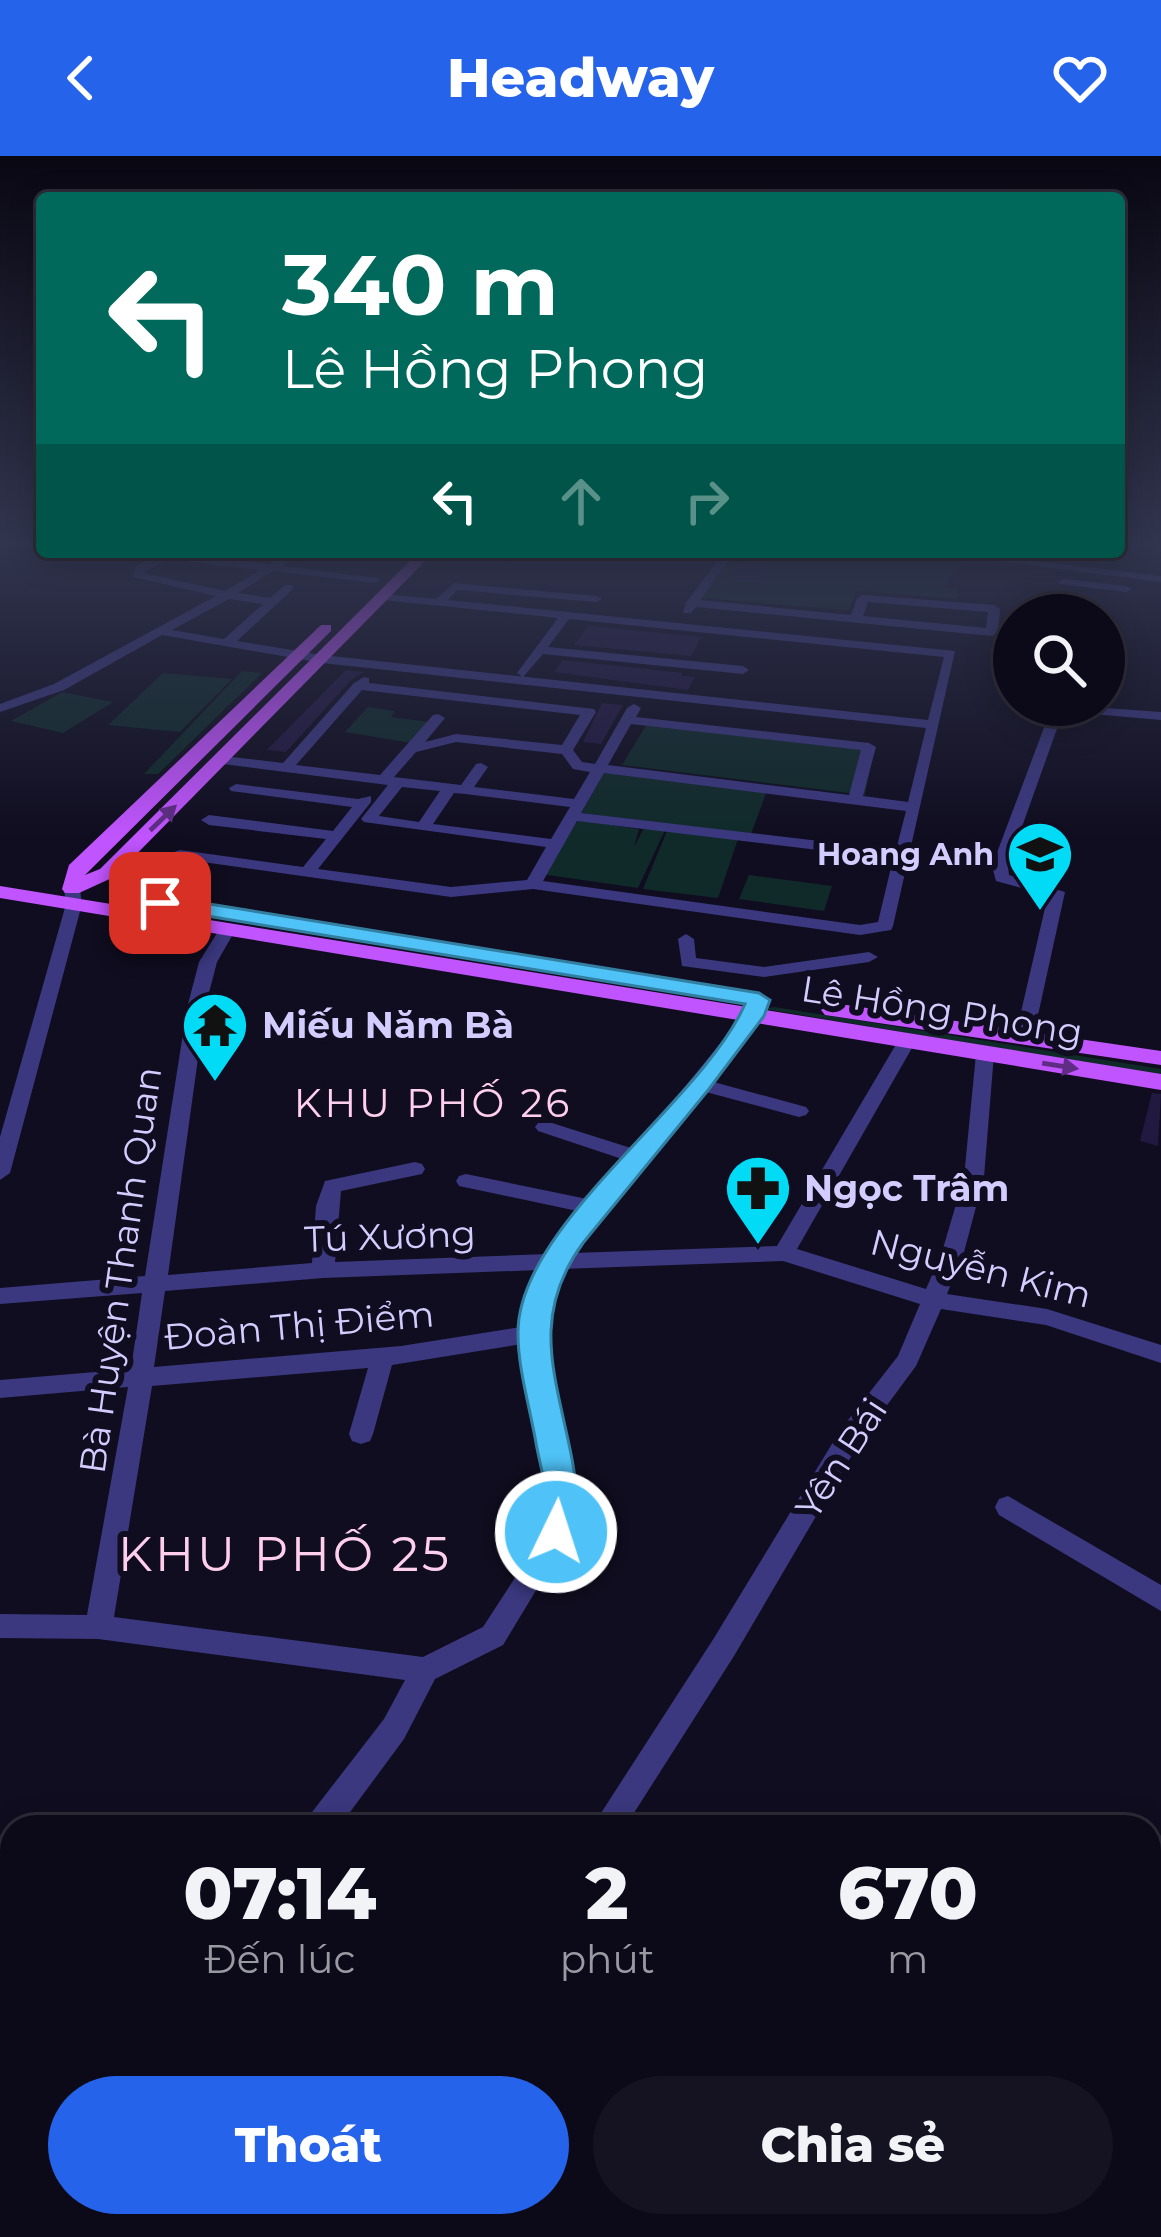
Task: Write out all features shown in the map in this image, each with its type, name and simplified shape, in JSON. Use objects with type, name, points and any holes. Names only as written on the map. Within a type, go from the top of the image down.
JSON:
[{"type":"main road","points":[[73,896],[76,869],[315,642]]},
{"type":"main road","points":[[73,896],[107,873],[336,642]]},
{"type":"main road","points":[[195,757],[223,760]]},
{"type":"main road","name":"Lê Hồng Phong","points":[[0,878],[32,890]]},
{"type":"main road","name":"Lê Hồng Phong","points":[[0,892],[32,890],[73,896],[755,1008],[907,1041],[1161,1082]]},
{"type":"main road","name":"Lê Hồng Phong","points":[[73,896],[228,929],[755,1008],[1161,1058]]},
{"type":"street","points":[[4,707],[59,687],[144,642]]},
{"type":"street","points":[[216,642],[322,659],[933,725]]},
{"type":"street","points":[[523,673],[546,642]]},
{"type":"street","points":[[724,642],[754,646],[756,642]]},
{"type":"street","points":[[180,855],[451,892],[533,884],[873,931],[885,926],[951,654],[831,642]]},
{"type":"street","points":[[540,650],[746,664],[730,703]]},
{"type":"street","points":[[426,693],[443,672]]},
{"type":"street","points":[[286,768],[361,683],[589,712],[566,750]]},
{"type":"street","points":[[533,884],[641,694]]},
{"type":"street","points":[[1024,1038],[1057,892],[1002,878],[1000,866],[1052,725],[1067,709],[1161,716]]},
{"type":"street","points":[[438,718],[388,781],[368,819],[555,844]]},
{"type":"street","points":[[628,720],[868,747],[855,800]]},
{"type":"street","points":[[412,749],[456,738],[566,750],[578,766],[598,770],[913,807]]},
{"type":"street","points":[[223,760],[458,789],[900,855]]},
{"type":"street","points":[[423,827],[481,767]]},
{"type":"street","points":[[307,873],[362,804],[388,781]]},
{"type":"street","points":[[236,788],[362,804]]},
{"type":"street","points":[[209,820],[336,836]]},
{"type":"street","points":[[0,1173],[73,896]]},
{"type":"street","name":"Bà Huyện Thanh Quan","points":[[98,1627],[196,1009],[208,962],[228,929]]},
{"type":"street","points":[[686,939],[688,962],[748,972],[869,957]]},
{"type":"street","points":[[0,1626],[98,1627],[425,1670],[493,1636],[556,1532],[563,1499],[532,1334],[536,1304],[552,1264],[700,1084],[755,1008]]},
{"type":"street","points":[[784,1253],[907,1041]]},
{"type":"street","name":"Yên Bái","points":[[615,1815],[724,1647],[850,1436],[908,1360],[935,1300],[974,1178],[985,1054]]},
{"type":"street","points":[[700,1084],[799,1111]]},
{"type":"street","points":[[545,1127],[637,1157]]},
{"type":"street","points":[[323,1270],[332,1186],[416,1169]]},
{"type":"street","points":[[466,1181],[594,1208]]},
{"type":"street","name":"Tú Xương","points":[[0,1296],[323,1270],[784,1253]]},
{"type":"street","name":"Nguyễn Kim","points":[[784,1253],[935,1300],[1046,1317],[1161,1354]]},
{"type":"street","name":"Đoàn Thị Điểm","points":[[0,1389],[383,1356],[532,1334]]},
{"type":"street","points":[[361,1434],[383,1356]]},
{"type":"street","points":[[1008,1507],[1161,1599]]},
{"type":"street","points":[[329,1815],[394,1729],[425,1670]]},
{"type":"green space","points":[[242,671],[262,673],[158,774],[144,774]]},
{"type":"green space","points":[[163,673],[232,679],[180,732],[108,725]]},
{"type":"green space","points":[[62,692],[113,702],[63,733],[11,721]]},
{"type":"green space","points":[[368,707],[395,711],[391,717],[429,722],[412,743],[345,732]]},
{"type":"green space","points":[[647,724],[874,748],[865,795],[622,765]]},
{"type":"green space","points":[[606,769],[768,788],[751,834],[581,813]]},
{"type":"green space","points":[[578,820],[639,829],[634,847],[645,826],[666,828],[638,888],[541,874]]},
{"type":"green space","points":[[667,831],[738,839],[718,898],[643,889]]},
{"type":"green space","points":[[749,875],[832,886],[824,911],[739,899]]},
{"type":"green space","points":[[765,1009],[1161,1069],[1161,1075]]},
{"type":"building","points":[[576,642],[698,642],[691,656],[574,645]]},
{"type":"building","points":[[563,660],[695,677],[688,690],[554,672]]},
{"type":"building","points":[[346,670],[364,672],[351,680],[286,752],[267,750]]},
{"type":"building","points":[[602,703],[623,705],[601,744],[583,742]]},
{"type":"building","points":[[1152,1093],[1161,1094],[1158,1146],[1140,1141]]},
{"type":"place","name":"Hoang Anh","points":[[1040,913]]},
{"type":"place","name":"Miếu Năm Bà","points":[[215,1084]]},
{"type":"place","name":"Ngọc Trâm","points":[[758,1247]]},
{"type":"district","name":"KHU PHỐ 26","points":[[433,1103]]},
{"type":"district","name":"KHU PHỐ 25","points":[[285,1554]]},
{"type":"route","points":[[160,903],[759,1000],[700,1084],[552,1264],[536,1304],[532,1334],[556,1441],[563,1499],[556,1532]]}]
